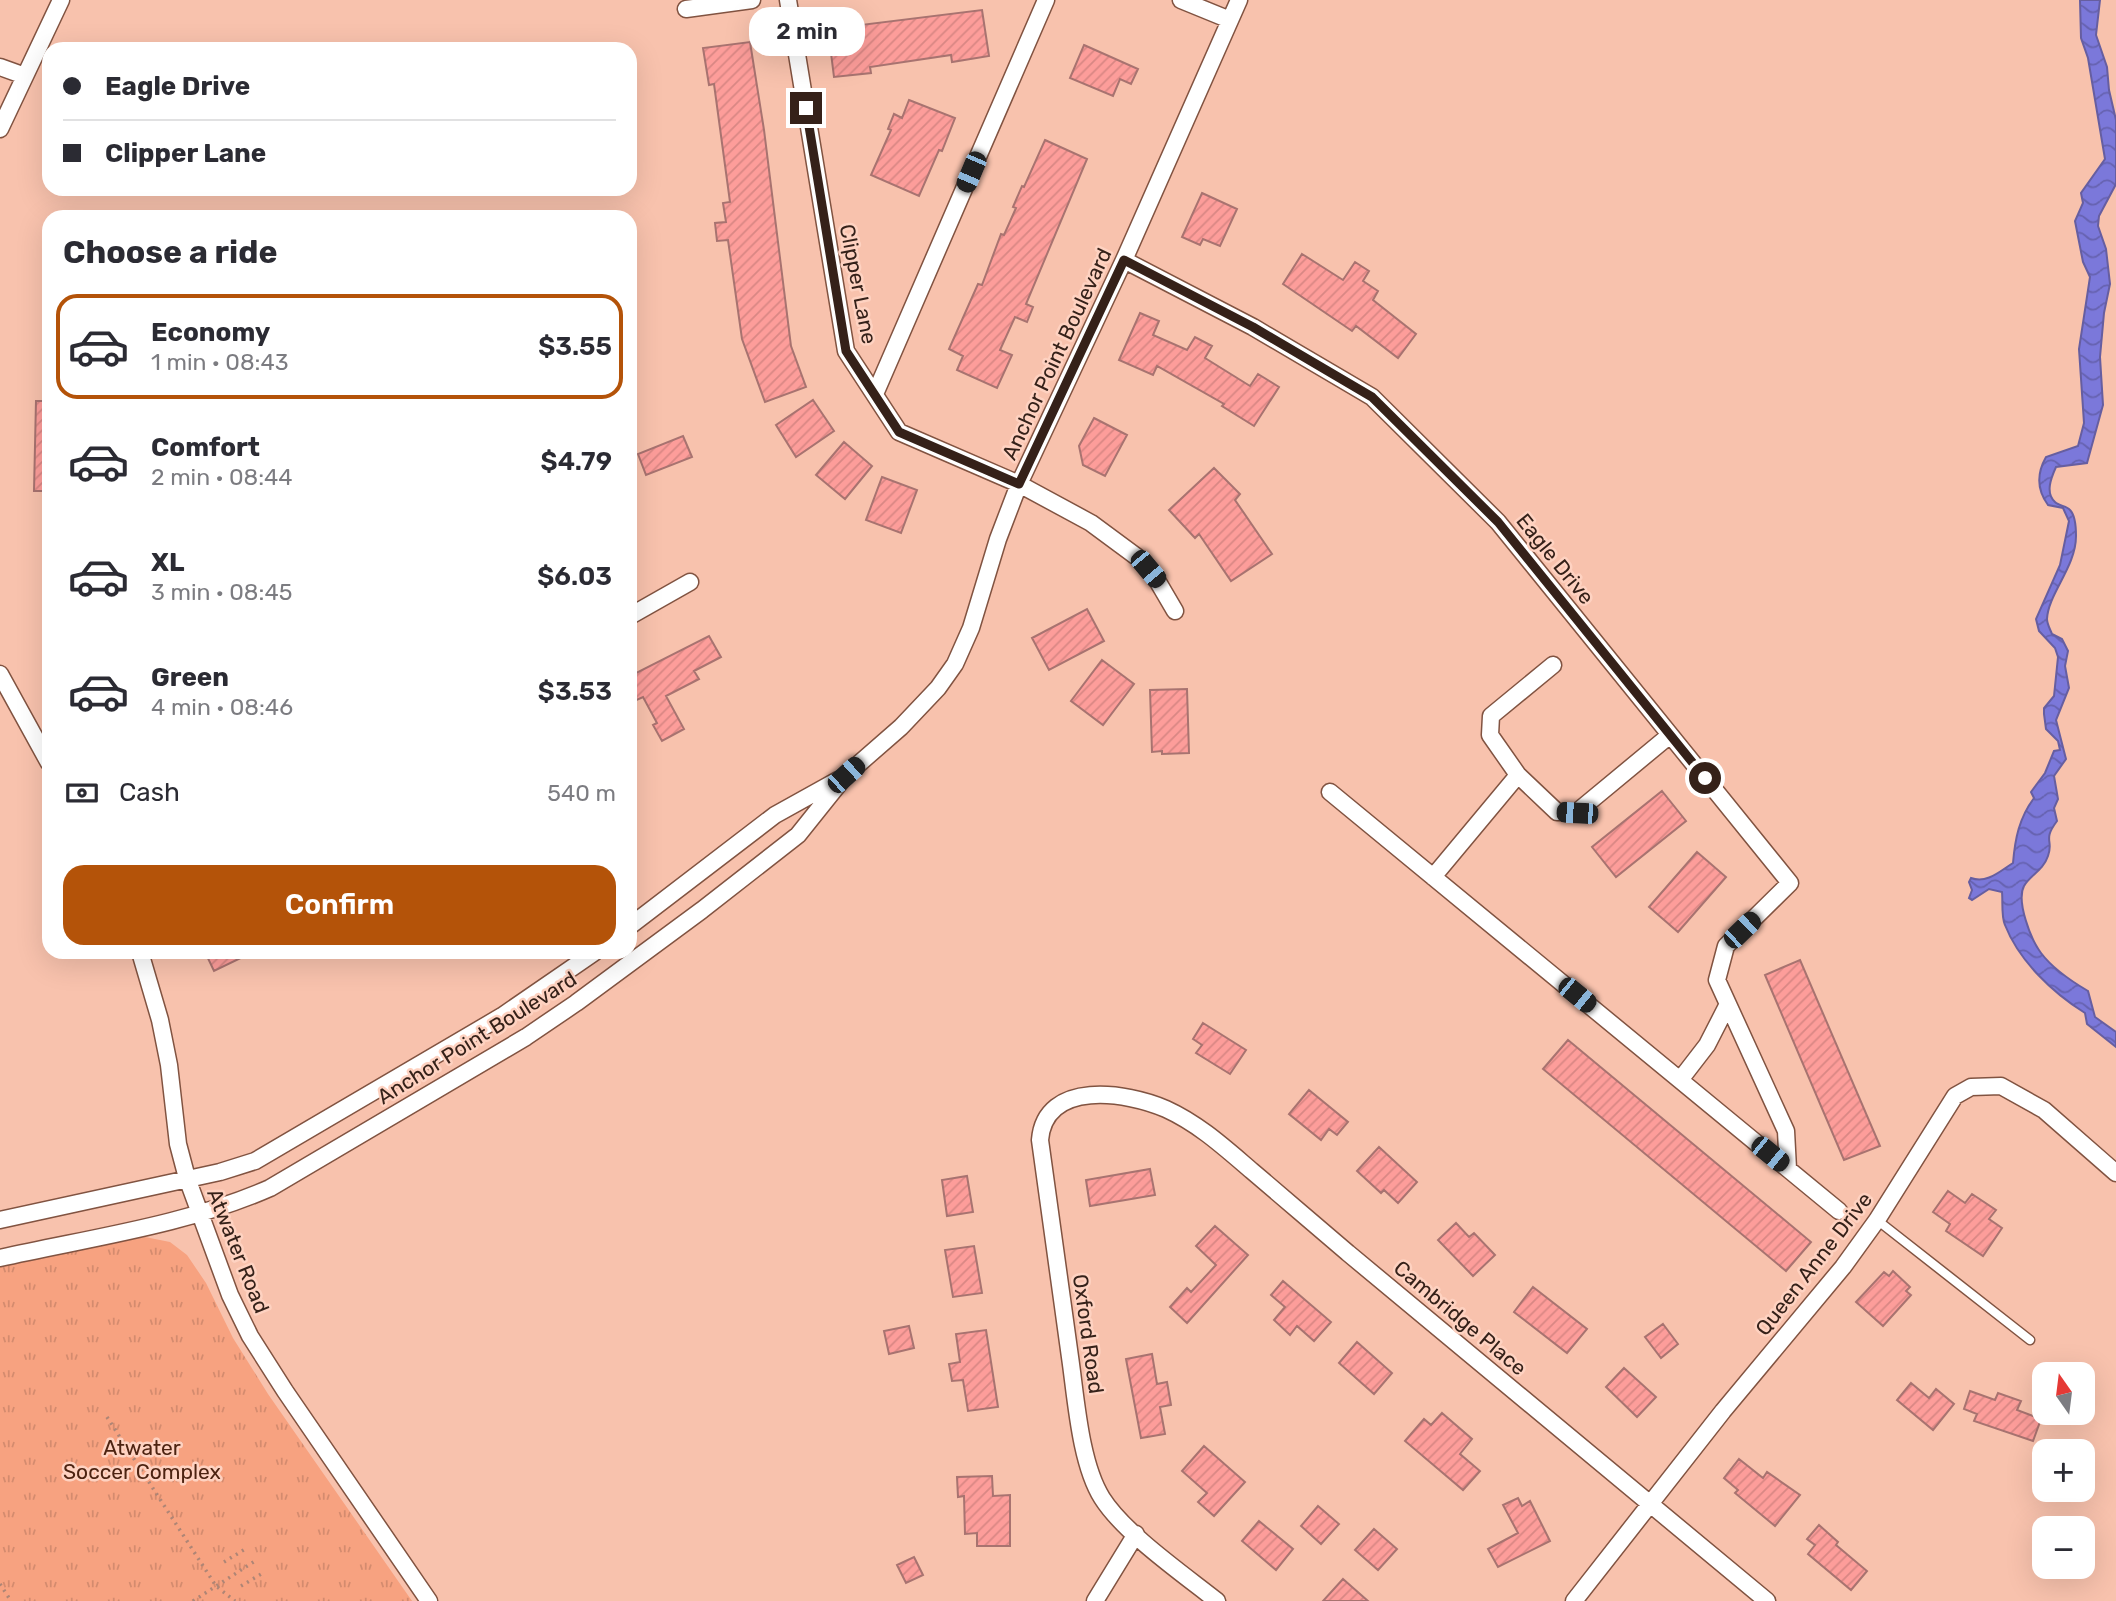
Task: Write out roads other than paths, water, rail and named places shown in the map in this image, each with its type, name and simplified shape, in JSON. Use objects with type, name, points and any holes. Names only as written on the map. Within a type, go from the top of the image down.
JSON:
[{"type":"street","points":[[0,129],[61,0]]},
{"type":"street","points":[[686,9],[752,0]]},
{"type":"street","name":"Clipper Lane","points":[[788,0],[846,351],[899,432],[1019,484],[1091,523],[1137,557],[1158,582],[1175,611]]},
{"type":"street","points":[[875,394],[1046,0]]},
{"type":"street","points":[[1181,0],[1230,20]]},
{"type":"street","name":"Anchor Point Boulevard","points":[[637,957],[798,835],[846,775],[901,727],[938,688],[955,664],[971,628],[998,540],[1019,484],[1124,260],[1239,0]]},
{"type":"street","points":[[0,67],[25,76]]},
{"type":"street","name":"Eagle Drive","points":[[1124,260],[1253,327],[1372,397],[1498,522],[1671,735],[1790,883],[1726,946],[1717,980],[1728,1004]]},
{"type":"street","points":[[637,611],[690,582]]},
{"type":"street","points":[[1553,665],[1491,716],[1490,735],[1518,775],[1557,811],[1577,813],[1671,735]]},
{"type":"street","points":[[0,674],[42,750]]},
{"type":"street","name":"Anchor Point Boulevard","points":[[637,921],[775,815],[846,775]]},
{"type":"street","points":[[1433,877],[1518,775]]},
{"type":"street","points":[[1330,792],[1839,1211]]},
{"type":"street","name":"Atwater Road","points":[[142,959],[169,1065],[178,1144],[187,1178],[230,1295],[250,1336],[285,1391],[429,1601]]},
{"type":"street","name":"Anchor Point Boulevard","points":[[0,1220],[220,1172],[255,1161],[502,1016],[585,959]]},
{"type":"street","name":"Anchor Point Boulevard","points":[[0,1258],[200,1214],[270,1188],[536,1031],[635,959]]},
{"type":"street","points":[[1680,1080],[1707,1045],[1728,1004]]},
{"type":"street","points":[[1728,1004],[1786,1131],[1788,1169]]},
{"type":"street","name":"Queen Anne Drive","points":[[1574,1601],[1723,1411],[1843,1267],[1877,1220],[1955,1096],[1971,1087],[2001,1086],[2044,1110],[2116,1173]]},
{"type":"street","name":"Oxford Road","points":[[1111,1095],[1083,1095],[1060,1104],[1049,1114],[1041,1129],[1040,1140],[1078,1418],[1091,1476],[1110,1509],[1136,1534]]},
{"type":"street","name":"Cambridge Place","points":[[1111,1095],[1144,1101],[1166,1109],[1216,1140],[1767,1601]]},
{"type":"street","points":[[1095,1601],[1136,1534],[1217,1601]]},
{"type":"lane","points":[[1877,1220],[2030,1340]]},
{"type":"water","points":[[2080,0],[2100,0],[2096,35],[2107,67],[2116,120],[2116,184],[2099,216],[2098,226],[2106,249],[2110,284],[2100,357],[2103,405],[2087,463],[2056,467],[2050,485],[2052,498],[2072,513],[2076,530],[2072,559],[2052,600],[2047,619],[2052,634],[2062,639],[2068,651],[2065,666],[2069,688],[2056,720],[2066,759],[2054,776],[2058,799],[2054,808],[2057,821],[2050,833],[2048,856],[2024,886],[2022,901],[2029,930],[2037,947],[2057,969],[2088,991],[2095,1017],[2116,1032],[2116,1047],[2087,1024],[2085,1013],[2049,986],[2019,951],[2004,921],[2002,892],[1989,889],[1972,900],[1969,898],[1972,890],[1969,882],[1971,878],[1988,878],[2013,863],[2019,829],[2034,798],[2031,792],[2045,773],[2054,751],[2060,750],[2058,741],[2046,729],[2044,714],[2044,708],[2054,696],[2058,657],[2055,648],[2039,631],[2036,619],[2060,565],[2069,521],[2063,508],[2048,505],[2040,487],[2040,475],[2046,457],[2078,446],[2084,423],[2079,349],[2090,277],[2083,262],[2075,221],[2083,203],[2081,193],[2105,159],[2088,58],[2081,38]]},
{"type":"park label","name":"Atwater Soccer Complex","points":[[142,1460]]}]
